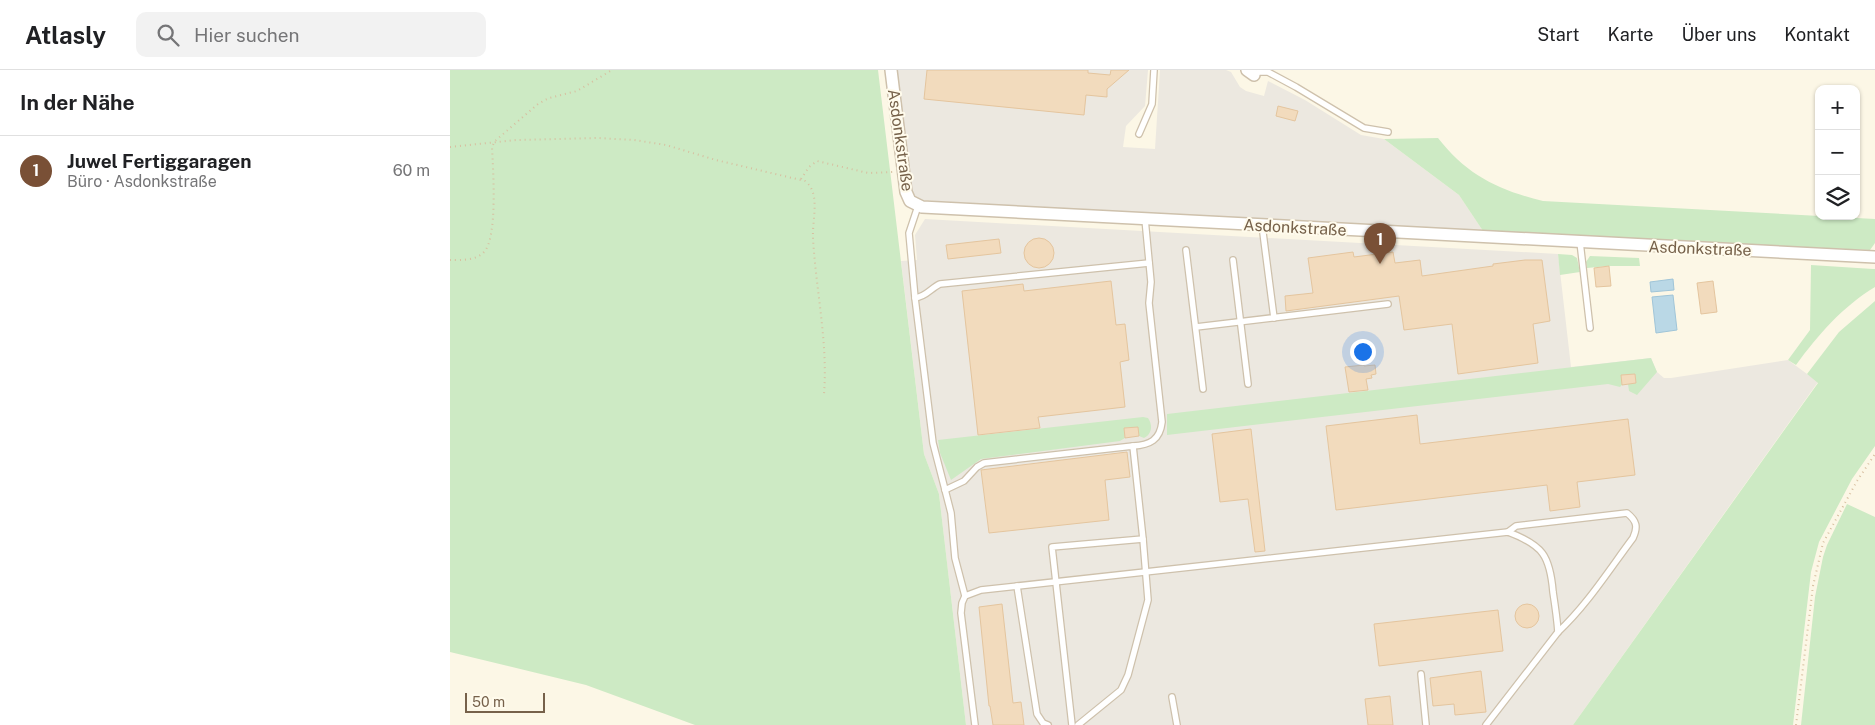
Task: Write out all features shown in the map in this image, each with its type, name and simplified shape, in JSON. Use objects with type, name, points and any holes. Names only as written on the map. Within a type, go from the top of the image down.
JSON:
[{"type":"street","name":"Asdonkstraße","points":[[891,70],[903,171],[908,196],[918,206],[926,208],[1875,257]]},
{"type":"lane","points":[[1139,134],[1152,104],[1154,70]]},
{"type":"lane","points":[[1251,73],[1276,72],[1364,128],[1388,132]]},
{"type":"lane","points":[[918,206],[909,233],[915,298],[933,443],[951,512],[955,558],[965,596],[961,613],[975,725]]},
{"type":"lane","points":[[946,490],[964,481],[977,467],[984,463],[1143,445],[1154,441],[1161,429],[1149,303],[1152,282],[1145,219]]},
{"type":"lane","points":[[1262,225],[1274,318]]},
{"type":"lane","points":[[1580,242],[1590,328]]},
{"type":"lane","points":[[1186,250],[1203,389]]},
{"type":"lane","points":[[1233,260],[1248,384]]},
{"type":"lane","points":[[915,298],[925,295],[940,284],[1149,263]]},
{"type":"lane","points":[[1196,327],[1388,304]]},
{"type":"lane","points":[[1078,725],[1114,697],[1126,683],[1147,608],[1148,590],[1133,446]]},
{"type":"lane","points":[[1486,725],[1558,632],[1571,619],[1633,538],[1637,529],[1635,519],[1627,513],[1516,526],[1508,532]]},
{"type":"lane","points":[[965,596],[981,590],[1508,532],[1524,538],[1538,549],[1548,561],[1552,576],[1558,632]]},
{"type":"lane","points":[[1072,725],[1052,547],[1143,539]]},
{"type":"lane","points":[[1017,586],[1037,714],[1043,723],[1048,725]]},
{"type":"lane","points":[[1421,674],[1426,725]]},
{"type":"lane","points":[[1172,697],[1177,725]]},
{"type":"path","points":[[450,260],[476,258],[484,252],[490,240],[492,225],[492,147],[495,141],[538,104],[549,98],[577,91],[612,70]]},
{"type":"path","points":[[450,147],[495,141],[579,138],[634,140],[666,145],[753,169],[801,179],[809,183],[813,188],[814,195],[813,235],[823,336],[824,394]]},
{"type":"path","points":[[801,179],[809,167],[817,161],[868,173],[903,171]]},
{"type":"path","points":[[1796,725],[1813,586],[1823,544],[1857,481],[1875,454]]},
{"type":"shaded area","points":[[897,70],[1148,70],[1145,106],[1126,126],[1123,147],[1155,149],[1160,70],[1226,70],[1231,72],[1240,87],[1246,91],[1264,96],[1268,81],[1305,100],[1361,135],[1384,139],[1459,195],[1483,231],[1119,213],[922,200],[915,197],[911,190]]},
{"type":"shaded area","points":[[925,219],[1558,254],[1571,367],[1651,358],[1657,372],[1664,378],[1671,378],[1788,360],[1818,382],[1573,725],[966,725],[939,494],[924,454],[901,261],[917,260],[915,235]]},
{"type":"green space","points":[[450,70],[878,70],[924,454],[939,494],[966,725],[695,725],[586,685],[450,652]]},
{"type":"green space","points":[[1438,138],[1460,162],[1484,179],[1512,192],[1543,201],[1815,216],[1815,220],[1875,219],[1875,243],[1870,250],[1483,231],[1459,195],[1384,139]]},
{"type":"green space","points":[[1558,254],[1572,255],[1577,258],[1580,272],[1560,275]]},
{"type":"green space","points":[[1590,256],[1639,258],[1640,266],[1587,268],[1586,262]]},
{"type":"green space","points":[[1811,265],[1875,269],[1875,287],[1852,303],[1831,322],[1796,365],[1788,360],[1810,330]]},
{"type":"green space","points":[[1875,301],[1875,446],[1852,479],[1819,542],[1811,572],[1793,725],[1573,725],[1818,383],[1807,374],[1839,332]]},
{"type":"green space","points":[[1651,358],[1657,372],[1637,395],[1629,391],[1628,384],[1636,383],[1635,374],[1621,375],[1622,385],[1620,387],[1608,384],[1167,435],[1167,414]]},
{"type":"green space","points":[[1143,417],[1148,418],[1151,426],[1149,434],[1144,438],[1139,436],[1138,427],[1124,428],[1125,438],[1120,441],[981,459],[951,480],[940,453],[938,440]]},
{"type":"green space","points":[[1847,504],[1875,517],[1875,725],[1801,725],[1815,597],[1823,557]]},
{"type":"water","points":[[1673,279],[1674,290],[1651,292],[1650,282]]},
{"type":"water","points":[[1673,295],[1677,330],[1656,333],[1652,297]]},
{"type":"building","points":[[927,70],[1088,70],[1088,73],[1110,75],[1111,70],[1129,70],[1107,89],[1107,97],[1086,95],[1084,115],[924,99]]},
{"type":"building","points":[[1278,106],[1298,111],[1295,121],[1276,116]]},
{"type":"building","points":[[1039,238],[1050,242],[1054,253],[1050,264],[1039,268],[1028,264],[1024,253],[1028,242]]},
{"type":"building","points":[[999,239],[1001,253],[948,259],[946,245]]},
{"type":"building","points":[[1353,252],[1354,257],[1393,252],[1395,263],[1420,260],[1422,276],[1493,266],[1493,264],[1542,260],[1550,321],[1533,324],[1538,363],[1458,374],[1452,324],[1404,330],[1399,296],[1286,311],[1285,296],[1313,293],[1308,258]]},
{"type":"building","points":[[1609,266],[1611,286],[1596,287],[1594,268]]},
{"type":"building","points":[[1111,281],[1116,325],[1125,324],[1129,360],[1120,362],[1125,407],[1038,417],[1040,428],[978,435],[962,291],[1023,284],[1024,291]]},
{"type":"building","points":[[1713,281],[1717,312],[1701,314],[1697,283]]},
{"type":"building","points":[[1375,365],[1376,374],[1371,375],[1372,378],[1366,379],[1368,390],[1349,392],[1345,367]]},
{"type":"building","points":[[1635,374],[1636,383],[1622,385],[1621,375]]},
{"type":"building","points":[[1417,415],[1420,444],[1628,419],[1635,475],[1577,482],[1580,507],[1550,511],[1547,485],[1336,510],[1326,426]]},
{"type":"building","points":[[1138,427],[1139,436],[1125,438],[1124,428]]},
{"type":"building","points":[[1251,429],[1265,551],[1255,552],[1248,499],[1220,502],[1212,434]]},
{"type":"building","points":[[1127,452],[1130,477],[1105,480],[1109,520],[989,533],[981,470]]},
{"type":"building","points":[[1002,604],[1013,703],[1021,702],[1024,725],[993,725],[989,706],[979,607]]},
{"type":"building","points":[[1527,604],[1536,607],[1539,616],[1536,625],[1527,628],[1518,625],[1515,616],[1518,607]]},
{"type":"building","points":[[1498,610],[1503,651],[1379,666],[1374,624]]},
{"type":"building","points":[[1481,671],[1486,712],[1455,715],[1454,704],[1433,706],[1430,678]]},
{"type":"building","points":[[1390,696],[1393,725],[1368,725],[1365,699]]},
{"type":"place","name":"Juwel Fertiggaragen","points":[[1380,264]]}]
